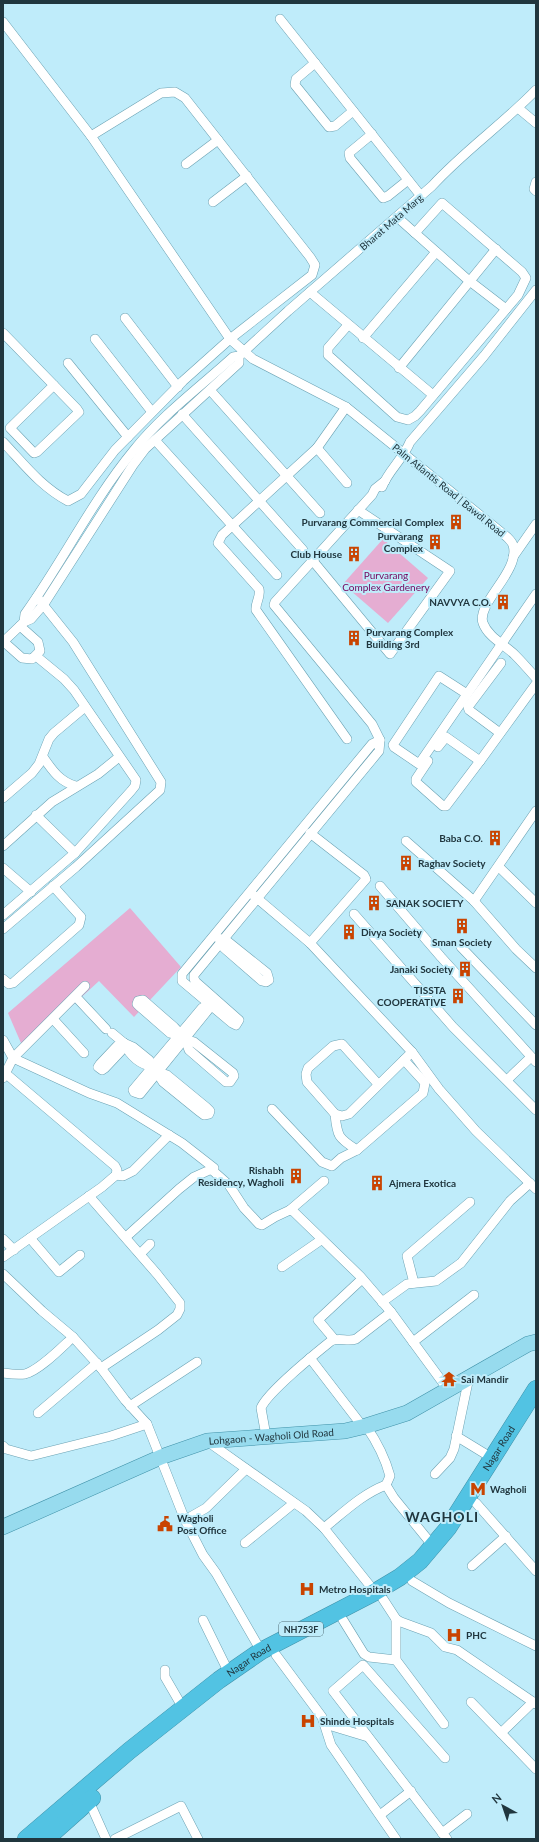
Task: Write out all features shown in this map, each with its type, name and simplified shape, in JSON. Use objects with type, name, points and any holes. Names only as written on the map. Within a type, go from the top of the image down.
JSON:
[{"type":"highway","name":"Nagar Road","points":[[46,1839],[136,1759],[268,1653],[343,1620],[379,1596],[420,1561],[448,1528],[536,1388]]},
{"type":"highway","name":"Nagar Road","points":[[26,1839],[129,1751],[229,1673],[379,1596],[412,1581],[428,1568],[445,1550],[535,1411]]},
{"type":"main road","name":"Lohgaon - Wagholi Old Road","points":[[3,1527],[161,1457],[207,1441],[304,1434],[365,1427],[407,1413],[449,1391],[469,1377],[528,1344],[536,1342]]},
{"type":"street","points":[[280,19],[421,196]]},
{"type":"street","name":"Palm Atlantis Road | Bawdi Road","points":[[3,22],[91,136],[241,354],[346,407],[507,537],[513,544],[513,557]]},
{"type":"street","points":[[315,63],[296,80],[295,86],[329,127],[335,126],[353,111]]},
{"type":"street","name":"Bharat Mata Marg","points":[[241,354],[421,196],[453,164],[518,108],[536,90]]},
{"type":"street","points":[[15,434],[4,443],[34,475],[55,494],[68,501],[81,494],[115,450],[178,386],[230,339],[312,275],[315,265],[185,98],[175,92],[161,94],[91,136]]},
{"type":"street","points":[[518,108],[534,117]]},
{"type":"street","points":[[372,134],[350,153],[350,158],[383,198],[388,196],[408,180]]},
{"type":"street","points":[[186,164],[218,140]]},
{"type":"street","points":[[214,202],[247,176]]},
{"type":"street","points":[[536,182],[534,189],[536,191]]},
{"type":"street","points":[[348,325],[328,348],[328,355],[397,417],[408,420],[415,416],[518,295],[526,278],[522,272],[442,203],[415,234]]},
{"type":"street","points":[[397,216],[436,252],[506,309]]},
{"type":"street","points":[[399,368],[496,249]]},
{"type":"street","points":[[363,338],[436,252]]},
{"type":"street","points":[[212,1001],[182,981],[182,974],[218,938],[361,765],[372,744],[380,740],[372,724],[274,605],[275,602],[313,562],[372,495],[375,489],[384,481],[406,454],[410,442],[484,356],[536,290]]},
{"type":"street","points":[[310,292],[363,338],[433,395]]},
{"type":"street","points":[[125,318],[178,386]]},
{"type":"street","points":[[3,333],[54,385],[79,412],[37,452],[30,450],[10,428],[54,385]]},
{"type":"street","points":[[95,339],[152,412]]},
{"type":"street","points":[[3,348],[10,341]]},
{"type":"street","points":[[22,624],[38,642],[40,651],[32,659],[22,658],[3,642],[22,624],[31,619],[44,604],[132,465],[182,414],[239,363],[241,354]]},
{"type":"street","points":[[22,624],[25,614],[112,479],[135,448],[233,357],[241,354]]},
{"type":"street","points":[[68,363],[128,437]]},
{"type":"street","points":[[210,390],[320,513]]},
{"type":"street","points":[[346,407],[317,448],[219,538],[218,543],[259,590],[260,594],[255,606],[256,610],[347,739]]},
{"type":"street","points":[[182,414],[303,550]]},
{"type":"street","points":[[155,440],[277,575]]},
{"type":"street","points":[[317,448],[347,483]]},
{"type":"street","points":[[313,562],[390,654],[450,571],[358,510]]},
{"type":"street","points":[[536,524],[513,557],[501,585],[483,611],[482,621],[486,630],[502,642],[536,678]]},
{"type":"street","points":[[467,694],[439,676],[393,745],[394,747],[419,764],[536,594]]},
{"type":"street","points":[[3,929],[160,790],[161,782],[86,663],[44,604],[37,597]]},
{"type":"street","points":[[3,916],[75,853],[135,786],[136,780],[134,775],[119,757],[64,679],[36,656]]},
{"type":"street","points":[[500,733],[469,710],[468,707],[501,663]]},
{"type":"street","points":[[480,761],[446,737],[416,778],[416,782],[433,798],[446,806],[480,761],[536,684]]},
{"type":"street","points":[[3,798],[32,773],[43,757],[49,739],[54,733],[85,707]]},
{"type":"street","points":[[43,757],[53,771],[66,783],[76,786]]},
{"type":"street","points":[[3,846],[36,815],[76,786],[98,774],[119,757]]},
{"type":"street","points":[[474,901],[499,867],[536,811]]},
{"type":"street","points":[[36,815],[75,853]]},
{"type":"street","points":[[310,943],[366,879],[364,875],[311,827]]},
{"type":"street","points":[[406,842],[474,901],[516,949],[536,968]]},
{"type":"street","points":[[499,867],[536,903]]},
{"type":"street","points":[[3,868],[31,892]]},
{"type":"street","points":[[3,979],[9,984],[13,983],[79,925],[81,917],[53,886]]},
{"type":"street","points":[[380,886],[441,957],[534,1059],[507,1080]]},
{"type":"street","points":[[254,895],[310,943],[412,1052],[439,1089],[476,1132],[533,1186],[510,1202],[461,1263],[436,1282],[407,1284],[382,1302]]},
{"type":"street","points":[[354,914],[453,1027],[536,1110]]},
{"type":"street","points":[[218,938],[227,941],[267,973],[269,980],[266,982],[262,981],[224,948],[218,938]]},
{"type":"street","points":[[193,977],[218,938]]},
{"type":"street","points":[[461,948],[536,1025]]},
{"type":"street","points":[[182,978],[193,977]]},
{"type":"street","points":[[193,977],[212,1001]]},
{"type":"street","points":[[86,986],[13,1058],[4,1075],[115,1166],[117,1170],[116,1176]]},
{"type":"street","points":[[76,997],[109,1031],[124,1043],[129,1053],[143,1065],[155,1070],[167,1075],[210,1111],[209,1114],[200,1112],[163,1082],[155,1070]]},
{"type":"street","points":[[155,1070],[182,1037],[208,1010],[212,1001]]},
{"type":"street","points":[[53,1019],[84,1053]]},
{"type":"street","points":[[182,1037],[194,1042],[233,1073],[234,1076],[230,1082],[226,1082],[189,1050],[182,1037]]},
{"type":"street","points":[[3,1040],[13,1058],[89,1093],[117,1103],[182,1143],[214,1168],[212,1170],[229,1185],[244,1208],[259,1224],[262,1225],[290,1210],[324,1181]]},
{"type":"street","points":[[378,1084],[342,1044],[333,1046],[308,1068],[306,1074],[307,1082],[335,1114],[342,1116],[349,1114],[412,1052]]},
{"type":"street","points":[[272,1109],[322,1162],[332,1166],[357,1150],[424,1093],[425,1083],[404,1060]]},
{"type":"street","points":[[335,1114],[337,1133],[346,1144],[357,1150]]},
{"type":"street","points":[[3,1257],[116,1176],[123,1176],[133,1171],[168,1135]]},
{"type":"street","points":[[126,1237],[179,1189],[194,1178],[212,1170]]},
{"type":"street","points":[[38,1413],[99,1365],[158,1330],[177,1315],[180,1310],[180,1303],[126,1237],[89,1196]]},
{"type":"street","points":[[414,1283],[407,1256],[470,1202]]},
{"type":"street","points":[[290,1210],[294,1212],[362,1279],[392,1312],[449,1391]]},
{"type":"street","points":[[3,1238],[14,1250]]},
{"type":"street","points":[[30,1238],[59,1272],[80,1255]]},
{"type":"street","points":[[282,1267],[321,1240]]},
{"type":"street","points":[[140,1254],[150,1244]]},
{"type":"street","points":[[3,1274],[42,1311],[73,1337],[99,1365],[130,1406],[147,1424],[185,1520],[203,1555],[268,1653],[325,1724],[331,1745],[396,1839]]},
{"type":"street","points":[[362,1279],[318,1320],[334,1339],[351,1341],[356,1339],[392,1312]]},
{"type":"street","points":[[413,1342],[474,1295]]},
{"type":"street","points":[[3,1372],[15,1375],[34,1370],[73,1337]]},
{"type":"street","points":[[266,1436],[261,1408],[263,1403],[310,1358],[334,1339]]},
{"type":"street","points":[[310,1358],[383,1452],[390,1476],[386,1485],[363,1497],[324,1528]]},
{"type":"street","points":[[130,1406],[196,1362]]},
{"type":"street","points":[[435,1474],[450,1458],[454,1449],[469,1377]]},
{"type":"street","points":[[3,1446],[6,1449],[32,1456],[111,1436],[147,1424]]},
{"type":"street","points":[[456,1436],[492,1458]]},
{"type":"street","points":[[227,1456],[232,1447],[231,1439]]},
{"type":"street","points":[[207,1441],[294,1503],[324,1528],[396,1619],[431,1633],[445,1647],[457,1650],[534,1703],[501,1733]]},
{"type":"street","points":[[185,1520],[206,1508],[246,1469]]},
{"type":"street","points":[[386,1485],[394,1498],[433,1546]]},
{"type":"street","points":[[476,1502],[536,1571]]},
{"type":"street","points":[[245,1543],[294,1503]]},
{"type":"street","points":[[472,1566],[506,1536]]},
{"type":"street","points":[[412,1581],[449,1603],[536,1646]]},
{"type":"street","points":[[396,1619],[396,1660],[444,1724]]},
{"type":"street","points":[[203,1620],[229,1673]]},
{"type":"street","points":[[343,1620],[364,1654],[370,1657],[396,1660]]},
{"type":"street","points":[[445,1758],[363,1664],[333,1691],[445,1836],[467,1814]]},
{"type":"street","points":[[165,1670],[166,1677],[183,1708]]},
{"type":"street","points":[[471,1702],[536,1769]]},
{"type":"street","points":[[325,1724],[368,1737]]},
{"type":"street","points":[[380,1815],[411,1791]]},
{"type":"street","points":[[89,1801],[106,1839]]},
{"type":"street","points":[[115,1839],[181,1806],[198,1839]]},
{"type":"green space","name":"Purvarang Complex Gardenery","points":[[383,539],[428,578],[388,623],[343,584]]},
{"type":"green space","points":[[130,908],[181,967],[134,1017],[99,981],[24,1050],[8,1013]]},
{"type":"place","name":"Purvarang Commercial Complex","points":[[456,522]]},
{"type":"place","name":"Purvarang Complex","points":[[435,542]]},
{"type":"place","name":"Club House","points":[[354,554]]},
{"type":"place","name":"NAVVYA C.O.","points":[[503,602]]},
{"type":"place","name":"Purvarang Complex Building 3rd","points":[[354,638]]},
{"type":"place","name":"Baba C.O.","points":[[495,838]]},
{"type":"place","name":"Raghav Society","points":[[406,863]]},
{"type":"place","name":"SANAK SOCIETY","points":[[374,903]]},
{"type":"place","name":"Sman Society","points":[[462,926]]},
{"type":"place","name":"Divya Society","points":[[349,932]]},
{"type":"place","name":"Janaki Society","points":[[465,969]]},
{"type":"place","name":"TISSTA COOPERATIVE","points":[[458,996]]},
{"type":"place","name":"Rishabh Residency, Wagholi","points":[[296,1176]]},
{"type":"place","name":"Ajmera Exotica","points":[[377,1183]]},
{"type":"place","name":"Sai Mandir","points":[[449,1379]]},
{"type":"place","name":"Wagholi","points":[[478,1489]]},
{"type":"place","name":"Wagholi Post Office","points":[[165,1524]]},
{"type":"place","name":"Metro Hospitals","points":[[307,1589]]},
{"type":"place","name":"PHC","points":[[454,1635]]},
{"type":"place","name":"Shinde Hospitals","points":[[308,1721]]},
{"type":"district","name":"WAGHOLI","points":[[442,1516]]}]
